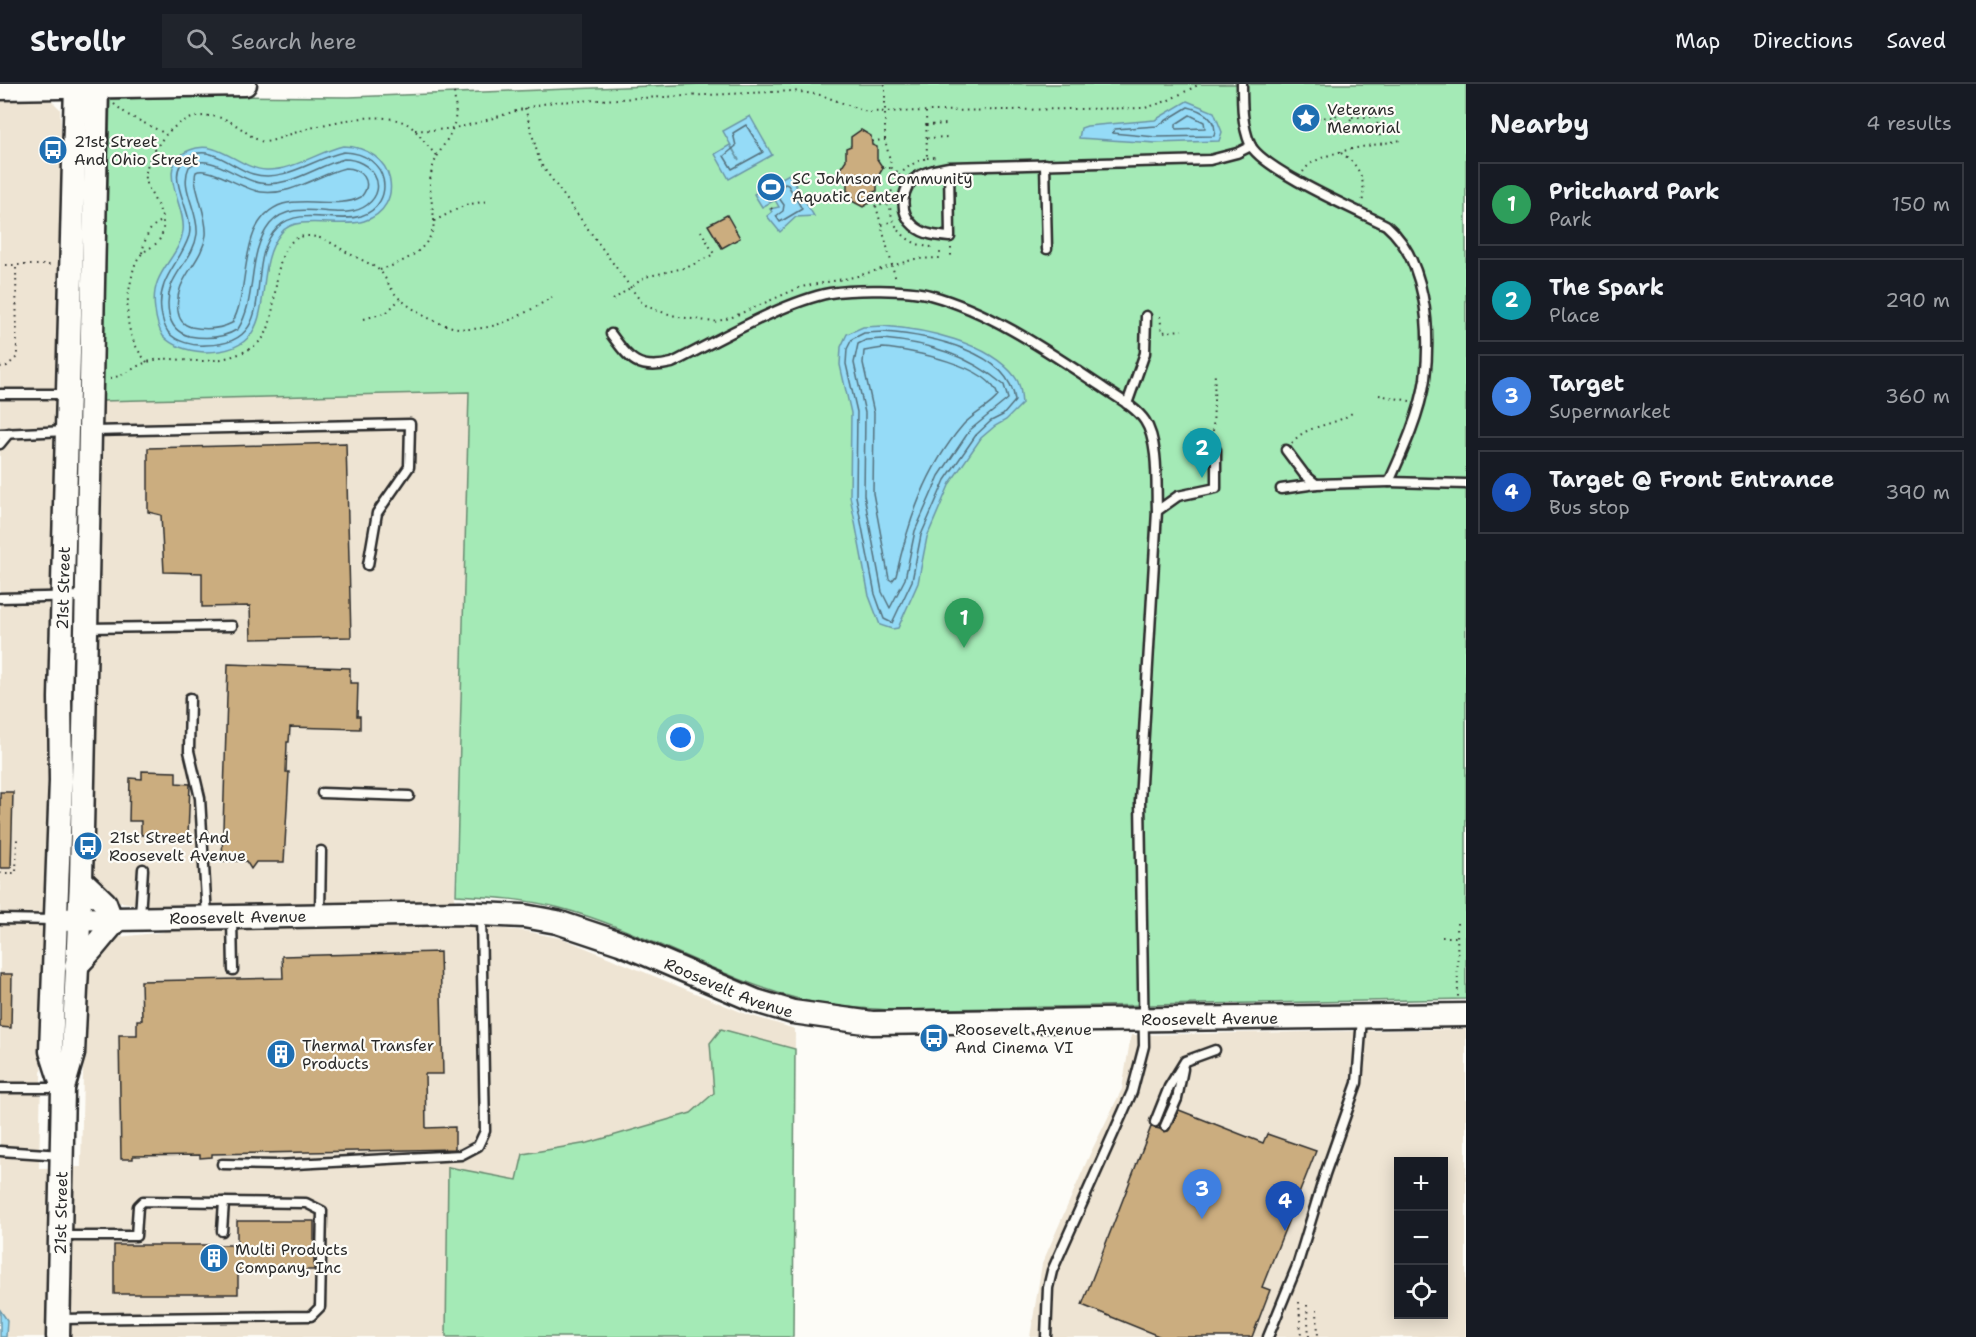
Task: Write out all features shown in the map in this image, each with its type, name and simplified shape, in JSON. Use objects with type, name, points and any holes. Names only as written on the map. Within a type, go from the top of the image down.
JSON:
[{"type":"street","points":[[0,88],[245,84]]},
{"type":"street","name":"21st Street","points":[[63,1088],[51,1051],[61,781],[71,265],[86,85]]},
{"type":"street","name":"21st Street","points":[[59,1328],[63,1088],[73,1054],[81,880],[91,431],[97,386],[86,85]]},
{"type":"street","points":[[76,966],[90,954],[98,940],[123,919],[81,880]]},
{"type":"street","name":"Roosevelt Avenue","points":[[55,920],[481,913],[524,916],[589,932],[756,1001],[833,1019],[905,1024],[1462,1015]]},
{"type":"lane","points":[[1242,84],[1242,112],[1251,146],[1269,164],[1386,225],[1401,238],[1413,262],[1422,297],[1427,337],[1425,380],[1402,453],[1389,482]]},
{"type":"lane","points":[[949,166],[950,237],[923,232],[913,226],[906,214],[904,204],[907,187],[916,177],[949,166],[1210,160],[1237,153],[1251,146]]},
{"type":"lane","points":[[1045,164],[1047,249]]},
{"type":"lane","points":[[611,334],[629,358],[647,366],[657,366],[672,363],[798,302],[831,293],[898,291],[927,294],[948,300],[1037,344],[1127,404],[1145,420],[1151,436],[1156,472],[1157,511],[1140,801],[1144,1046],[1132,1092],[1052,1271],[1046,1306],[1046,1337]]},
{"type":"lane","points":[[1127,404],[1146,353],[1146,316]]},
{"type":"lane","points":[[0,394],[68,394],[97,386]]},
{"type":"lane","points":[[0,444],[4,434],[410,424],[409,467],[377,513],[368,565]]},
{"type":"lane","points":[[1157,511],[1178,496],[1216,488],[1216,450]]},
{"type":"lane","points":[[1286,450],[1304,474],[1316,484]]},
{"type":"lane","points":[[1281,489],[1316,484],[1389,482],[1466,484]]},
{"type":"lane","points":[[0,598],[86,596]]},
{"type":"lane","points":[[86,628],[232,626]]},
{"type":"lane","points":[[190,698],[189,752],[200,798],[207,918]]},
{"type":"lane","points":[[322,793],[409,796]]},
{"type":"lane","points":[[320,916],[321,851]]},
{"type":"lane","points":[[123,919],[143,868]]},
{"type":"lane","points":[[222,1164],[277,1166],[428,1159],[461,1155],[478,1146],[485,1131],[481,913]]},
{"type":"lane","points":[[232,918],[233,970]]},
{"type":"lane","name":"Roosevelt Avenue","points":[[0,919],[55,920]]},
{"type":"lane","points":[[1268,1337],[1297,1266],[1324,1174],[1357,1083],[1363,1015]]},
{"type":"lane","points":[[1155,1122],[1169,1087],[1185,1061],[1215,1050]]},
{"type":"lane","points":[[1165,1126],[1177,1099],[1185,1061]]},
{"type":"lane","points":[[0,1088],[63,1088]]},
{"type":"lane","points":[[0,1151],[62,1155]]},
{"type":"lane","points":[[59,1328],[310,1317],[320,1307],[322,1211],[306,1203],[143,1201],[138,1206],[136,1236],[60,1236]]},
{"type":"lane","points":[[222,1231],[224,1202]]},
{"type":"path","points":[[885,84],[885,140],[892,168]]},
{"type":"path","points":[[415,129],[475,126],[525,108],[554,102],[793,91],[821,95],[867,112],[884,113],[1145,108],[1167,101],[1200,84]]},
{"type":"path","points":[[380,270],[417,252],[424,244],[434,221],[430,182],[437,155],[452,128],[454,92]]},
{"type":"path","points":[[113,103],[128,115],[166,134]]},
{"type":"path","points":[[525,108],[527,123],[540,163],[642,303],[655,310],[714,322],[730,318],[801,286],[894,266],[915,259],[940,258],[940,247],[924,246],[912,241],[894,220],[889,204],[890,191],[899,173],[927,158],[936,157]]},
{"type":"path","points":[[1335,117],[1340,110],[1348,110],[1352,117]]},
{"type":"path","points":[[926,112],[927,158]]},
{"type":"path","points":[[142,253],[150,250],[161,238],[163,221],[145,175],[151,159],[166,134],[185,120],[207,116],[229,121],[264,142],[293,133],[379,116],[398,119],[415,129],[428,148],[437,155]]},
{"type":"path","points":[[1335,117],[1340,124],[1348,124],[1352,117]]},
{"type":"path","points":[[1312,118],[1335,117]]},
{"type":"path","points":[[1352,117],[1376,117],[1380,137]]},
{"type":"path","points":[[927,125],[948,124]]},
{"type":"path","points":[[927,138],[948,137]]},
{"type":"path","points":[[872,141],[885,140]]},
{"type":"path","points":[[1299,180],[1306,166],[1314,161],[1401,140]]},
{"type":"path","points":[[1341,153],[1357,166],[1362,179],[1364,191],[1360,212]]},
{"type":"path","points":[[884,168],[892,168],[899,173]]},
{"type":"path","points":[[434,221],[465,205],[489,201]]},
{"type":"path","points":[[869,204],[876,206],[889,204]]},
{"type":"path","points":[[876,206],[894,266],[898,291]]},
{"type":"path","points":[[882,225],[894,220]]},
{"type":"path","points":[[147,362],[132,340],[127,318],[129,291],[135,263],[142,253],[149,232],[155,224],[163,221]]},
{"type":"path","points":[[613,300],[645,278],[688,267],[714,254],[701,231]]},
{"type":"path","points":[[97,386],[122,376],[147,362],[166,359],[198,362],[253,348],[262,339],[271,321],[282,257],[288,245],[295,239],[315,237],[328,241],[380,270],[387,285],[400,299],[447,325],[480,329],[520,317],[552,297]]},
{"type":"path","points":[[6,265],[71,265]]},
{"type":"path","points":[[0,367],[7,366],[17,357],[16,266]]},
{"type":"path","points":[[364,319],[387,312],[400,299]]},
{"type":"path","points":[[1160,316],[1162,332],[1182,330]]},
{"type":"path","points":[[1213,431],[1215,371]]},
{"type":"path","points":[[1379,395],[1419,402]]},
{"type":"path","points":[[1286,450],[1299,433],[1339,422],[1352,413]]},
{"type":"path","points":[[0,873],[16,873],[17,839],[14,839]]},
{"type":"path","points":[[1457,923],[1462,1015]]},
{"type":"path","points":[[1442,937],[1458,937]]},
{"type":"path","points":[[1299,1302],[1301,1337]]},
{"type":"path","points":[[1306,1305],[1310,1337]]},
{"type":"path","points":[[1317,1309],[1318,1337]]},
{"type":"shaded area","points":[[0,101],[52,101],[60,109],[62,157],[39,1168],[81,1167],[85,982],[90,961],[110,938],[164,932],[163,908],[114,901],[94,884],[89,865],[102,401],[469,391],[454,924],[525,931],[564,939],[746,1014],[795,1029],[793,1337],[0,1337]]},
{"type":"shaded area","points":[[1466,1029],[1466,1337],[1030,1337],[1042,1264],[1090,1154],[1122,1089],[1131,1035]]},
{"type":"green space","points":[[704,84],[1466,84],[1466,999],[890,1010],[844,1007],[810,1002],[768,990],[621,928],[560,908],[521,900],[456,895],[469,392],[102,401],[110,99],[226,96],[349,97]]},
{"type":"green space","points":[[721,1029],[795,1049],[793,1337],[446,1337],[448,1167],[517,1180],[523,1154],[588,1143],[691,1113],[714,1093],[710,1043]]},
{"type":"water","points":[[1187,101],[1214,112],[1222,132],[1219,141],[1156,143],[1079,138],[1081,128],[1155,120]]},
{"type":"water","points":[[750,116],[772,155],[729,179],[715,154],[730,145],[739,160],[723,131]]},
{"type":"water","points":[[343,146],[361,149],[375,156],[384,166],[389,179],[390,191],[386,204],[378,214],[354,223],[297,224],[281,233],[271,250],[256,326],[246,340],[230,349],[204,352],[182,348],[167,340],[160,330],[154,297],[156,285],[176,250],[183,231],[183,221],[172,176],[173,165],[179,157],[200,147],[210,148],[256,168],[276,170]]},
{"type":"water","points":[[789,174],[814,216],[796,217],[780,232],[767,216],[772,212],[770,209],[779,207],[775,200],[762,207],[754,194]]},
{"type":"water","points":[[883,326],[936,334],[973,346],[1004,365],[1017,380],[1022,404],[1006,420],[981,438],[950,483],[927,537],[918,583],[898,628],[892,629],[880,625],[869,596],[850,496],[851,413],[840,365],[841,347],[847,334],[863,327]]},
{"type":"water","points":[[0,1310],[7,1320],[6,1337],[0,1337]]},
{"type":"building","points":[[861,130],[871,136],[872,145],[877,147],[877,159],[883,168],[877,178],[877,191],[873,192],[873,201],[863,207],[852,201],[852,193],[847,191],[847,178],[840,169],[846,160],[846,148],[851,146],[851,137]]},
{"type":"building","points":[[727,215],[740,238],[722,248],[708,225]]},
{"type":"building","points":[[346,443],[351,637],[251,639],[250,606],[202,607],[202,573],[164,572],[161,515],[148,512],[148,448]]},
{"type":"building","points":[[228,664],[350,668],[350,683],[358,683],[357,716],[360,716],[360,729],[290,727],[289,742],[287,742],[286,772],[289,772],[284,862],[256,862],[251,869],[246,861],[222,861]]},
{"type":"building","points":[[142,771],[176,772],[176,783],[190,784],[188,835],[141,835],[141,821],[129,821],[130,778],[142,779]]},
{"type":"building","points":[[0,792],[13,792],[11,868],[0,868]]},
{"type":"building","name":"Thermal Transfer Products","points":[[440,952],[443,1074],[425,1074],[426,1128],[455,1127],[455,1149],[212,1154],[212,1157],[200,1158],[200,1155],[133,1156],[133,1159],[121,1159],[119,1035],[137,1035],[137,1020],[142,1020],[141,981],[283,978],[282,956]]},
{"type":"building","points":[[0,974],[12,974],[11,1028],[0,1027]]},
{"type":"building","points":[[1179,1110],[1263,1143],[1267,1134],[1316,1151],[1262,1287],[1270,1290],[1252,1337],[1161,1337],[1082,1305],[1151,1127],[1168,1131]]},
{"type":"building","name":"Multi Products Company, Inc","points":[[237,1221],[314,1221],[314,1270],[238,1270],[238,1294],[114,1294],[114,1245],[237,1245]]},
{"type":"place","name":"Veterans Memorial","points":[[1306,118]]},
{"type":"place","name":"21st Street And Ohio Street","points":[[53,150]]},
{"type":"place","name":"SC Johnson Community Aquatic Center","points":[[771,187]]},
{"type":"place","name":"The Spark","points":[[1202,478]]},
{"type":"place","name":"Pritchard Park","points":[[964,648]]},
{"type":"place","name":"21st Street And Roosevelt Avenue","points":[[88,846]]},
{"type":"place","name":"Roosevelt Avenue And Cinema VI","points":[[934,1038]]},
{"type":"place","name":"Thermal Transfer Products","points":[[281,1054]]},
{"type":"place","name":"Target","points":[[1202,1219]]},
{"type":"place","name":"Target @ Front Entrance","points":[[1285,1231]]},
{"type":"place","name":"Multi Products Company, Inc","points":[[214,1258]]}]
